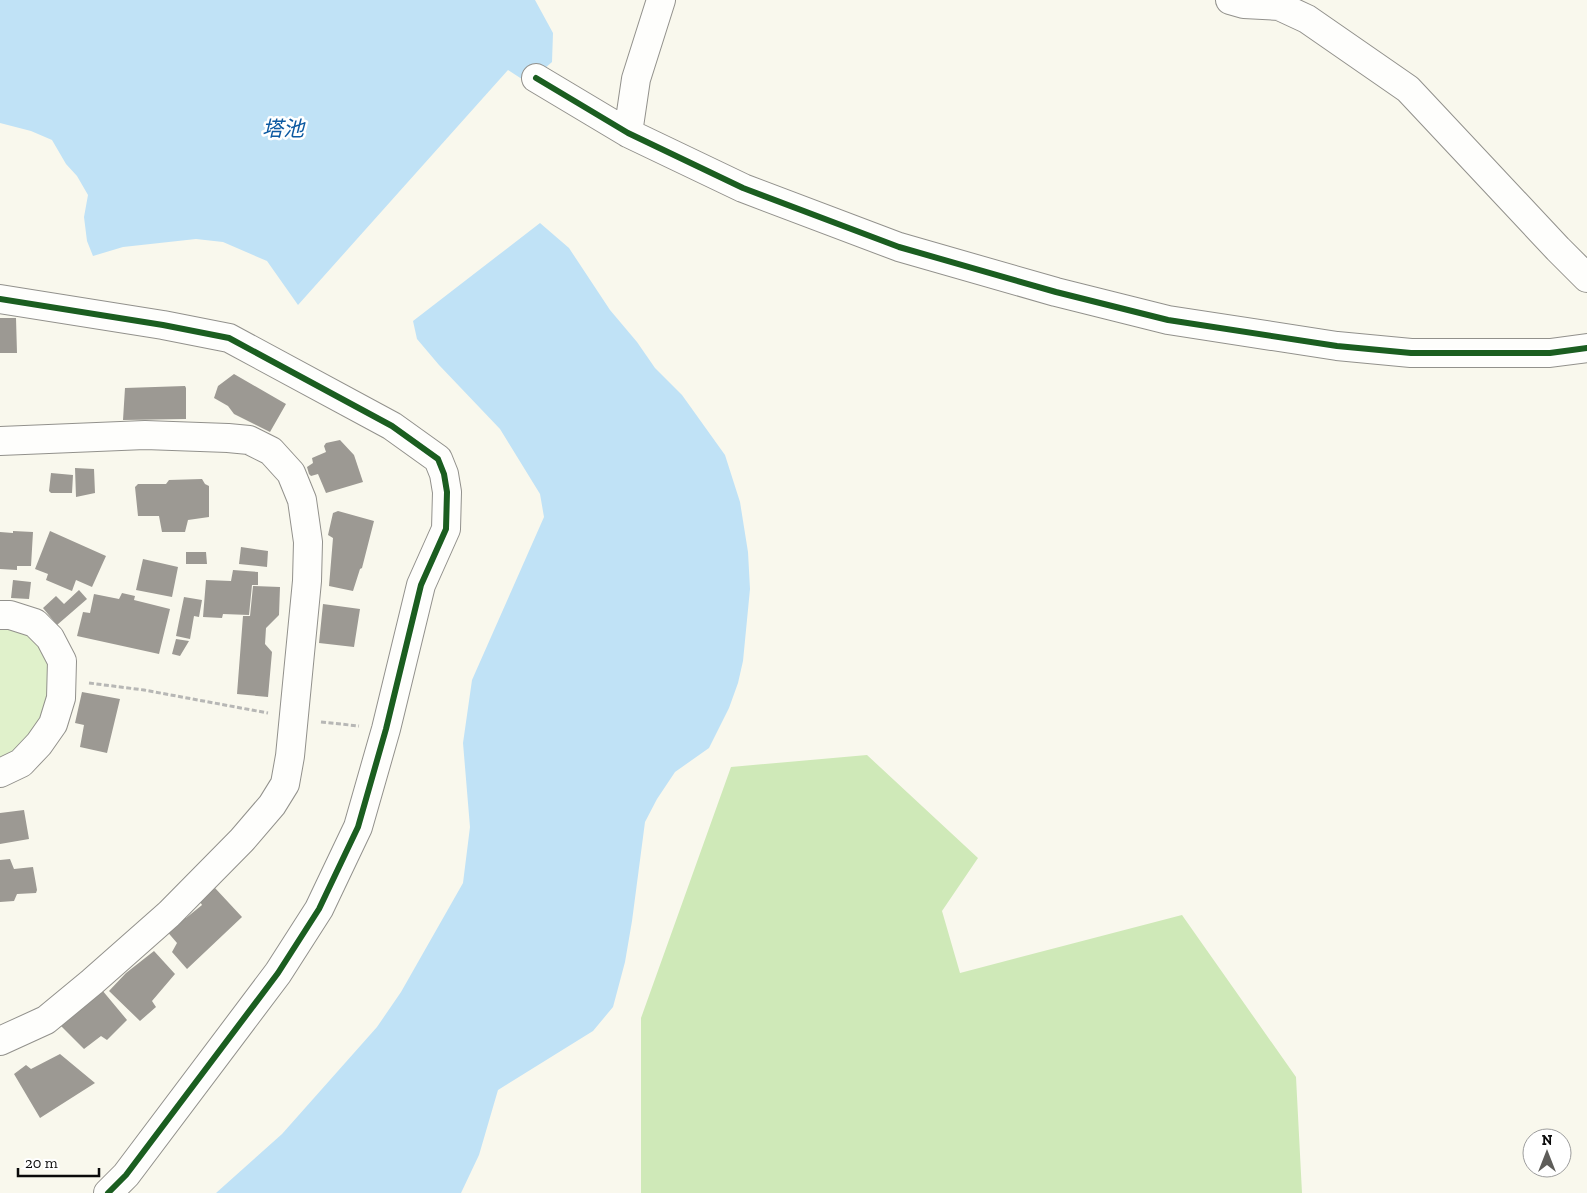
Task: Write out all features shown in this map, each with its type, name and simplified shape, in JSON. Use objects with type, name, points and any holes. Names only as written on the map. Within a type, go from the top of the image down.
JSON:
[{"type":"street","points":[[628,132],[636,80],[661,0]]},
{"type":"street","points":[[1230,0],[1244,4],[1279,6],[1307,19],[1408,89],[1587,278]]},
{"type":"street","points":[[536,78],[628,132],[742,188],[899,247],[1056,292],[1168,320],[1337,346],[1411,353],[1550,353],[1587,348]]},
{"type":"street","points":[[0,299],[164,325],[230,338],[392,426],[438,459],[444,474],[447,492],[446,529],[421,585],[386,730],[358,827],[319,909],[272,981],[126,1175],[108,1193]]},
{"type":"street","points":[[0,441],[144,435],[250,440],[271,451],[291,473],[302,500],[308,542],[307,581],[290,756],[285,784],[272,804],[242,840],[169,914],[46,1020],[0,1041]]},
{"type":"street","points":[[0,615],[10,615],[35,623],[50,638],[62,661],[61,698],[53,724],[21,763],[0,773]]},
{"type":"path","points":[[61,680],[144,690]]},
{"type":"green space","points":[[0,626],[31,634],[45,656],[53,679],[48,720],[24,749],[0,763]]},
{"type":"green space","points":[[867,755],[978,858],[942,911],[960,973],[1182,915],[1296,1077],[1302,1193],[641,1193],[641,1018],[731,767]]},
{"type":"water","name":"塔池","points":[[0,0],[535,0],[553,33],[552,62],[528,83],[508,70],[298,305],[267,261],[223,242],[196,239],[123,247],[93,256],[87,241],[84,217],[88,195],[52,140],[31,131],[0,123]]},
{"type":"water","points":[[540,223],[569,248],[610,310],[637,342],[655,368],[682,395],[725,455],[740,502],[748,552],[750,589],[743,661],[738,683],[729,708],[709,748],[675,772],[657,799],[645,822],[625,962],[613,1007],[593,1031],[498,1090],[479,1155],[461,1193],[216,1193],[282,1134],[377,1027],[401,992],[463,883],[470,827],[463,743],[472,680],[544,517],[540,494],[500,429],[417,339],[413,321]]},
{"type":"building","points":[[0,318],[16,318],[17,353],[0,353]]},
{"type":"building","points":[[234,374],[286,404],[270,432],[234,414],[228,406],[214,398],[218,386]]},
{"type":"building","points":[[185,386],[186,419],[123,420],[125,388]]},
{"type":"building","points":[[340,440],[354,455],[363,482],[326,493],[318,474],[311,476],[307,467],[313,463],[312,458],[326,452],[324,446],[326,443]]},
{"type":"building","points":[[75,468],[94,469],[95,493],[76,497]]},
{"type":"building","points":[[51,473],[73,475],[72,493],[51,493],[49,491]]},
{"type":"building","points":[[202,479],[209,486],[209,517],[188,520],[185,532],[162,532],[159,516],[138,516],[135,487],[138,484],[166,484],[169,480]]},
{"type":"building","points":[[338,511],[374,521],[362,568],[353,591],[329,586],[333,538],[328,535],[333,513]]},
{"type":"building","points":[[13,531],[33,532],[31,566],[17,566],[17,570],[0,569],[0,532],[13,533]]},
{"type":"building","points":[[50,531],[106,556],[92,587],[76,580],[72,591],[46,580],[48,574],[35,569]]},
{"type":"building","points":[[241,547],[268,551],[267,567],[239,564]]},
{"type":"building","points":[[186,552],[206,552],[207,564],[186,564]]},
{"type":"building","points":[[143,559],[178,567],[172,597],[136,590]]},
{"type":"building","points":[[233,570],[258,572],[258,585],[252,585],[249,615],[223,614],[222,618],[203,617],[206,580],[231,581]]},
{"type":"building","points":[[13,580],[31,582],[29,599],[11,598]]},
{"type":"building","points":[[253,586],[280,587],[279,615],[266,628],[265,644],[272,652],[268,697],[237,694],[243,616],[250,616]]},
{"type":"building","points":[[79,590],[87,599],[57,625],[43,608],[56,596],[64,604]]},
{"type":"building","points":[[122,593],[135,596],[134,600],[170,609],[159,654],[77,636],[83,612],[90,613],[94,594],[119,599]]},
{"type":"building","points":[[184,597],[202,600],[199,617],[194,616],[190,639],[176,636]]},
{"type":"building","points":[[323,604],[360,609],[354,647],[319,643]]},
{"type":"building","points":[[176,639],[189,641],[180,656],[172,654]]},
{"type":"building","points":[[82,692],[120,699],[107,753],[80,747],[84,725],[75,723]]},
{"type":"building","points":[[24,810],[29,839],[0,844],[0,813]]},
{"type":"building","points":[[10,859],[14,869],[33,867],[37,890],[36,893],[17,894],[14,901],[0,902],[0,860]]},
{"type":"building","points":[[215,888],[242,917],[187,969],[172,952],[177,943],[165,929],[180,913],[186,918],[202,905],[199,900]]},
{"type":"building","points":[[154,951],[175,974],[152,1001],[156,1007],[140,1021],[109,991],[126,973]]},
{"type":"building","points":[[102,990],[127,1020],[107,1040],[101,1036],[84,1049],[60,1025]]},
{"type":"building","points":[[60,1054],[95,1083],[40,1118],[14,1074],[26,1065],[31,1069]]},
{"type":"cycle path","points":[[536,78],[628,133],[743,188],[899,247],[1056,292],[1168,320],[1337,346],[1411,353],[1550,353],[1587,348]]},
{"type":"cycle path","points":[[0,299],[163,325],[229,338],[392,426],[438,459],[444,474],[447,492],[446,529],[421,585],[386,729],[358,827],[319,909],[278,973],[126,1175],[108,1193]]}]
